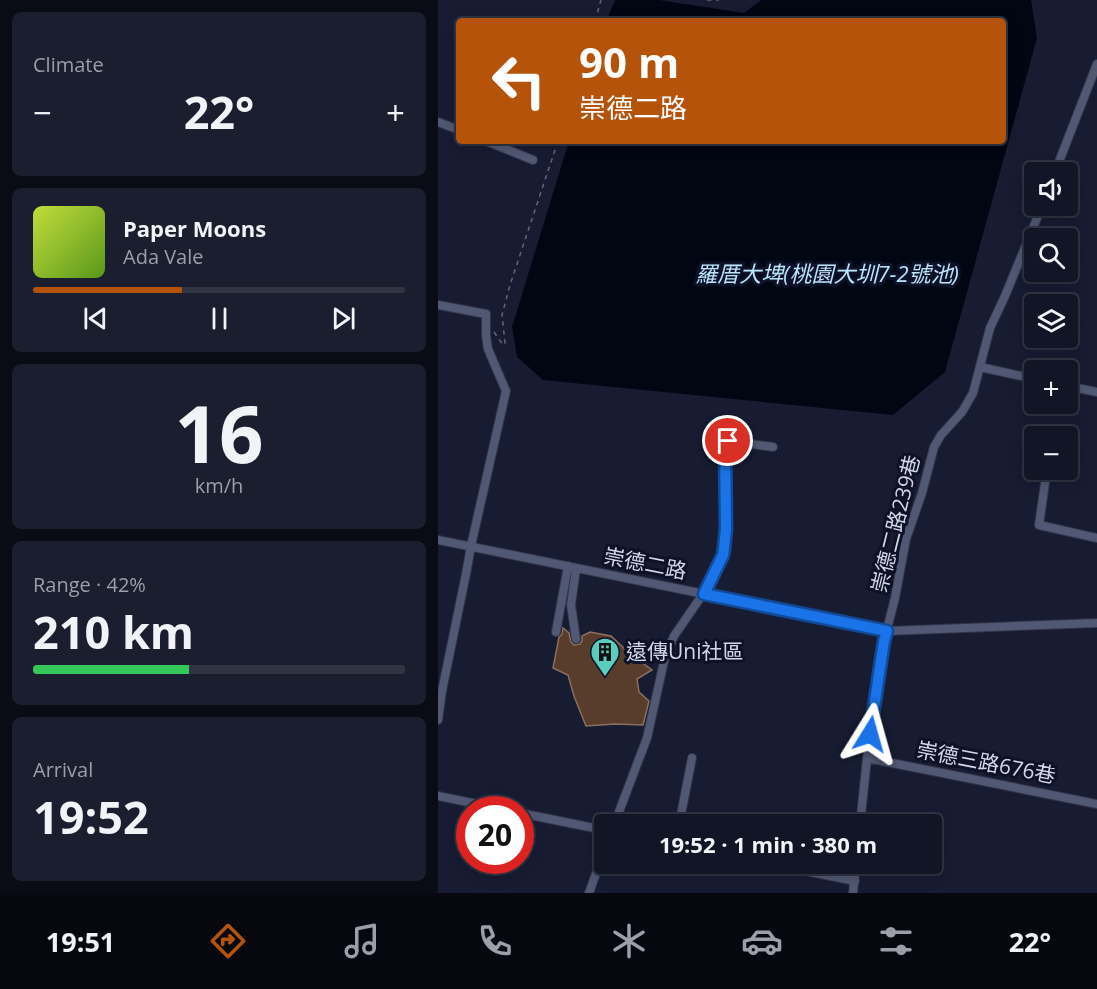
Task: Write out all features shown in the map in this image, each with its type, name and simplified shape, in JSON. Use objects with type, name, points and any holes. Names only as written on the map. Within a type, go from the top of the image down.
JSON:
[{"type":"street","points":[[1059,162],[1097,64]]},
{"type":"street","points":[[438,122],[456,129]]},
{"type":"street","points":[[493,144],[533,160]]},
{"type":"street","name":"崇德二路239巷","points":[[861,814],[884,641],[906,539],[922,493],[934,447],[974,393],[990,328],[1038,216]]},
{"type":"street","points":[[438,305],[486,316],[488,349],[506,391],[471,546],[438,720]]},
{"type":"street","points":[[980,368],[1024,377]]},
{"type":"street","points":[[1078,388],[1097,392]]},
{"type":"street","points":[[618,814],[647,738],[666,657],[674,636],[704,594],[723,555],[726,529],[725,441],[773,447]]},
{"type":"street","points":[[1046,480],[1040,525],[1097,538]]},
{"type":"street","name":"崇德二路","points":[[438,540],[887,631],[1097,623]]},
{"type":"street","points":[[556,632],[572,567]]},
{"type":"street","points":[[572,567],[571,605],[576,639]]},
{"type":"street","points":[[681,814],[692,758]]},
{"type":"street","name":"崇德三路676巷","points":[[867,758],[1097,804]]},
{"type":"street","points":[[438,796],[456,800]]},
{"type":"street","points":[[534,816],[594,828]]},
{"type":"street","points":[[588,893],[595,874]]},
{"type":"street","points":[[820,874],[855,881]]},
{"type":"street","points":[[853,893],[855,874]]},
{"type":"path","points":[[596,18],[601,0]]},
{"type":"path","points":[[707,0],[719,0]]},
{"type":"path","points":[[486,316],[503,345],[505,343],[502,315],[510,285],[557,144]]},
{"type":"water","name":"羅厝大埤(桃園大圳7-2號池)","points":[[615,0],[659,0],[744,13],[761,0],[1031,0],[1037,38],[945,372],[893,415],[543,380],[517,357],[512,327],[568,144],[1006,144],[1006,18],[607,18]]},
{"type":"building","name":"遠傳Uni社區","points":[[563,628],[569,633],[574,645],[580,644],[582,636],[590,632],[611,636],[652,670],[637,679],[639,692],[649,701],[643,725],[586,726],[568,675],[553,668]]},
{"type":"place","name":"遠傳Uni社區","points":[[605,678]]},
{"type":"route","points":[[728,441],[725,441],[726,529],[723,555],[704,594],[887,631],[870,734]]}]
